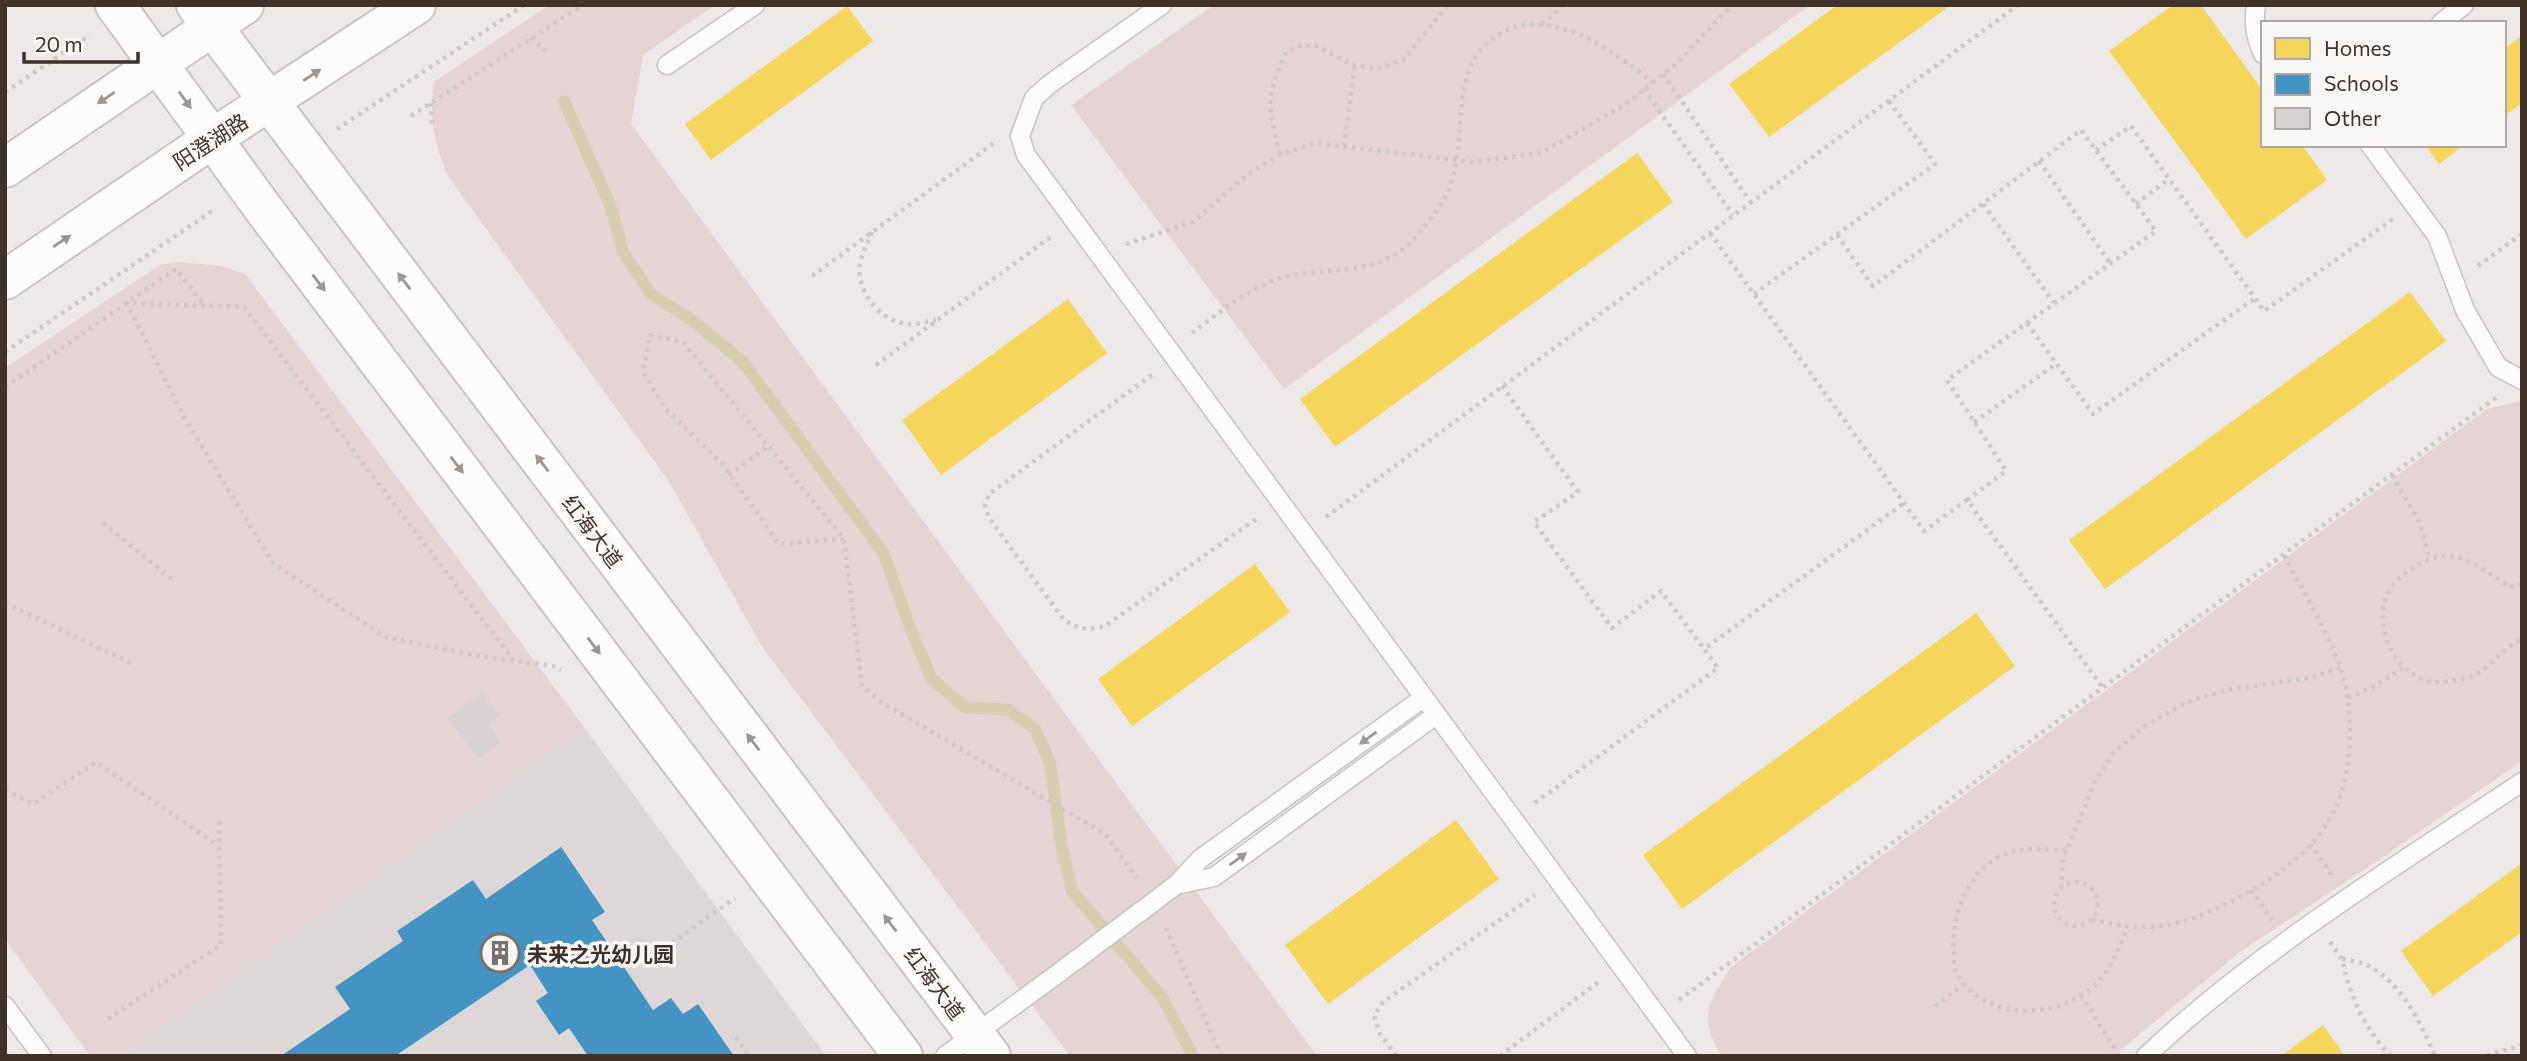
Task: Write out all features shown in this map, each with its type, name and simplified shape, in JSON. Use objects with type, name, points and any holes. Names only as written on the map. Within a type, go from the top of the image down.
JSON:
[{"type":"main road","points":[[5,168],[158,63],[204,16],[244,5]]},
{"type":"main road","name":"阳澄湖路","points":[[5,280],[213,138],[416,5]]},
{"type":"main road","points":[[119,9],[265,211],[903,1056]]},
{"type":"main road","name":"红海大道","points":[[204,16],[970,1049]]},
{"type":"lane","points":[[667,65],[755,5]]},
{"type":"lane","points":[[1162,5],[1051,83],[1034,98],[1020,136],[1026,155],[1687,1056]]},
{"type":"lane","points":[[2256,5],[2254,13],[2257,41],[2261,50]]},
{"type":"lane","points":[[2444,21],[2464,5]]},
{"type":"lane","points":[[2371,147],[2437,236],[2465,310],[2498,367],[2521,380]]},
{"type":"lane","points":[[970,1049],[1060,972],[1177,885],[1200,859],[1423,698]]},
{"type":"lane","points":[[1177,885],[1214,877],[1436,715]]},
{"type":"lane","points":[[2146,1056],[2183,1021],[2280,945],[2522,782]]},
{"type":"lane","points":[[5,1006],[42,1056]]},
{"type":"path","points":[[411,116],[583,5]]},
{"type":"path","points":[[1280,154],[1270,114],[1269,95],[1286,52],[1301,45],[1317,46],[1355,66],[1380,68],[1403,60],[1448,5]]},
{"type":"path","points":[[1542,24],[1564,5]]},
{"type":"path","points":[[1096,253],[1193,222],[1247,175],[1280,154],[1316,143],[1473,162],[1541,153],[1626,104],[1675,65],[1732,5]]},
{"type":"path","points":[[1302,534],[2018,5]]},
{"type":"path","points":[[5,92],[119,9]]},
{"type":"path","points":[[1279,503],[1105,626],[1091,630],[1079,629],[1064,620],[989,518],[985,505],[989,494],[1260,285],[1278,278],[1313,272],[1350,270],[1396,254],[1419,234],[1438,209],[1451,185],[1457,160],[1463,92],[1472,62],[1488,42],[1509,27],[1542,24],[1589,38],[1621,57],[1653,83]]},
{"type":"path","points":[[531,38],[546,51]]},
{"type":"path","points":[[1344,146],[1355,66]]},
{"type":"path","points":[[1663,74],[1751,203]]},
{"type":"path","points":[[1644,89],[1734,215]]},
{"type":"path","points":[[1754,294],[1935,164],[1889,101]]},
{"type":"path","points":[[431,102],[432,126]]},
{"type":"path","points":[[812,276],[1026,120]]},
{"type":"path","points":[[2096,150],[2131,126],[2264,310],[2413,205]]},
{"type":"path","points":[[1710,233],[1924,531],[2006,471],[1947,380],[2156,230],[2081,130],[1873,286],[1837,235]]},
{"type":"path","points":[[2039,162],[2110,264]]},
{"type":"path","points":[[2136,204],[2169,179]]},
{"type":"path","points":[[1983,204],[2054,303]]},
{"type":"path","points":[[876,365],[1072,221]]},
{"type":"path","points":[[872,232],[860,264],[860,283],[871,303],[886,317],[908,324],[937,320]]},
{"type":"path","points":[[2455,283],[2522,234]]},
{"type":"path","points":[[5,387],[176,269],[205,306]]},
{"type":"path","points":[[2027,323],[2093,414],[2255,298]]},
{"type":"path","points":[[127,303],[244,307],[514,661]]},
{"type":"path","points":[[127,303],[184,417],[273,563],[385,638],[553,666],[565,672]]},
{"type":"path","points":[[844,539],[779,544],[723,465],[665,408],[643,372],[650,335],[683,342],[844,539],[862,686],[881,702],[1105,834],[1143,886]]},
{"type":"path","points":[[1974,422],[2056,364]]},
{"type":"path","points":[[1657,1017],[2521,380]]},
{"type":"path","points":[[1502,386],[1578,492],[1534,522],[1612,628],[1661,592],[1718,668],[1512,819]]},
{"type":"path","points":[[729,475],[768,446]]},
{"type":"path","points":[[2392,475],[2420,523],[2429,558]]},
{"type":"path","points":[[1967,500],[2103,688]]},
{"type":"path","points":[[1704,649],[1904,503]]},
{"type":"path","points":[[103,523],[174,581]]},
{"type":"path","points":[[2092,919],[2127,928],[2163,926],[2213,911],[2252,890],[2304,852],[2323,828],[2341,795],[2350,748],[2348,698],[2331,645],[2284,555]]},
{"type":"path","points":[[2522,584],[2510,587],[2465,560],[2448,556],[2429,558],[2408,571],[2392,586],[2384,603],[2383,621],[2389,647],[2403,668],[2425,681],[2452,681],[2470,677],[2522,638]]},
{"type":"path","points":[[5,603],[133,664]]},
{"type":"path","points":[[2061,888],[2075,882],[2089,886],[2094,891],[2098,905],[2092,919],[2073,926],[2056,914],[2054,900],[2061,888],[2066,851],[2095,782],[2113,754],[2144,727],[2184,703],[2226,690],[2309,678],[2340,668]]},
{"type":"path","points":[[2348,698],[2373,687],[2403,668]]},
{"type":"path","points":[[5,790],[33,804],[96,762],[219,847]]},
{"type":"path","points":[[108,1019],[221,944],[219,816]]},
{"type":"path","points":[[2310,844],[2348,899]]},
{"type":"path","points":[[2066,851],[2031,848],[2007,853],[1972,881],[1960,904],[1952,934],[1955,972],[1964,984],[1981,1001],[2001,1008],[2023,1011],[2053,1008],[2081,995],[2096,984],[2114,961],[2127,928]]},
{"type":"path","points":[[651,958],[766,875]]},
{"type":"path","points":[[1396,1056],[1380,1034],[1374,1016],[1384,1002],[1557,880]]},
{"type":"path","points":[[1162,920],[1221,1056]]},
{"type":"path","points":[[2391,1056],[2373,1034],[2355,1003],[2342,959],[2367,965],[2386,978],[2421,1023],[2435,1056]]},
{"type":"path","points":[[1500,1056],[1621,966]]},
{"type":"path","points":[[1935,1006],[1964,984]]},
{"type":"path","points":[[2081,995],[2119,1056]]},
{"type":"path","points":[[736,1037],[749,1056]]},
{"type":"path","points":[[2487,1056],[2522,1045]]},
{"type":"shaded area","points":[[549,5],[715,5],[643,55],[631,124],[1317,1056],[1070,1056],[763,648],[668,480],[450,179],[440,155],[433,120],[434,82]]},
{"type":"shaded area","points":[[1214,5],[1810,5],[1284,389],[1071,105]]},
{"type":"shaded area","points":[[178,262],[221,266],[245,274],[584,727],[120,1056],[90,1056],[5,939],[5,368],[160,265]]},
{"type":"shaded area","points":[[2522,401],[2522,761],[2240,952],[2113,1056],[1722,1056],[1709,1030],[1709,1010],[1731,967],[2487,409]]},
{"type":"shaded area","points":[[584,727],[826,1056],[120,1056]]},
{"type":"building: Homes","points":[[1837,5],[1951,5],[1769,137],[1729,84]]},
{"type":"building: Homes","points":[[2173,5],[2201,5],[2261,88],[2261,147],[2303,147],[2327,180],[2246,239],[2109,51]]},
{"type":"building: Homes","points":[[847,6],[873,41],[711,160],[685,124]]},
{"type":"building: Homes","points":[[2522,36],[2522,103],[2506,115],[2506,48]]},
{"type":"building: Homes","points":[[2426,147],[2461,147],[2439,164]]},
{"type":"building: Homes","points":[[1637,153],[1673,202],[1335,447],[1300,399]]},
{"type":"building: Homes","points":[[2410,292],[2446,341],[2105,589],[2069,540]]},
{"type":"building: Homes","points":[[1068,299],[1107,353],[941,475],[902,420]]},
{"type":"building: Homes","points":[[1255,564],[1290,612],[1132,726],[1098,679]]},
{"type":"building: Homes","points":[[1976,613],[2015,666],[1682,909],[1643,855]]},
{"type":"building: Homes","points":[[1456,820],[1499,879],[1328,1004],[1285,945]]},
{"type":"building: Homes","points":[[2522,863],[2522,932],[2433,996],[2401,951]]},
{"type":"building: Homes","points":[[2323,1025],[2345,1056],[2281,1056]]},
{"type":"building: Schools","name":"未来之光幼儿园","points":[[561,847],[605,912],[592,920],[653,1010],[671,998],[683,1014],[698,1004],[734,1056],[588,1056],[569,1028],[559,1035],[536,1001],[548,993],[530,965],[395,1056],[281,1056],[350,1009],[335,987],[403,941],[397,931],[473,880],[486,899]]},
{"type":"building: Other","points":[[482,693],[500,716],[488,725],[501,742],[479,758],[448,718]]},
{"type":"waterway","points":[[564,101],[611,207],[623,252],[651,294],[692,320],[743,362],[884,554],[931,678],[964,707],[1009,710],[1035,729],[1050,763],[1062,848],[1072,891],[1162,997],[1193,1056]]},
{"type":"place","name":"未来之光幼儿园","points":[[500,953]]}]
